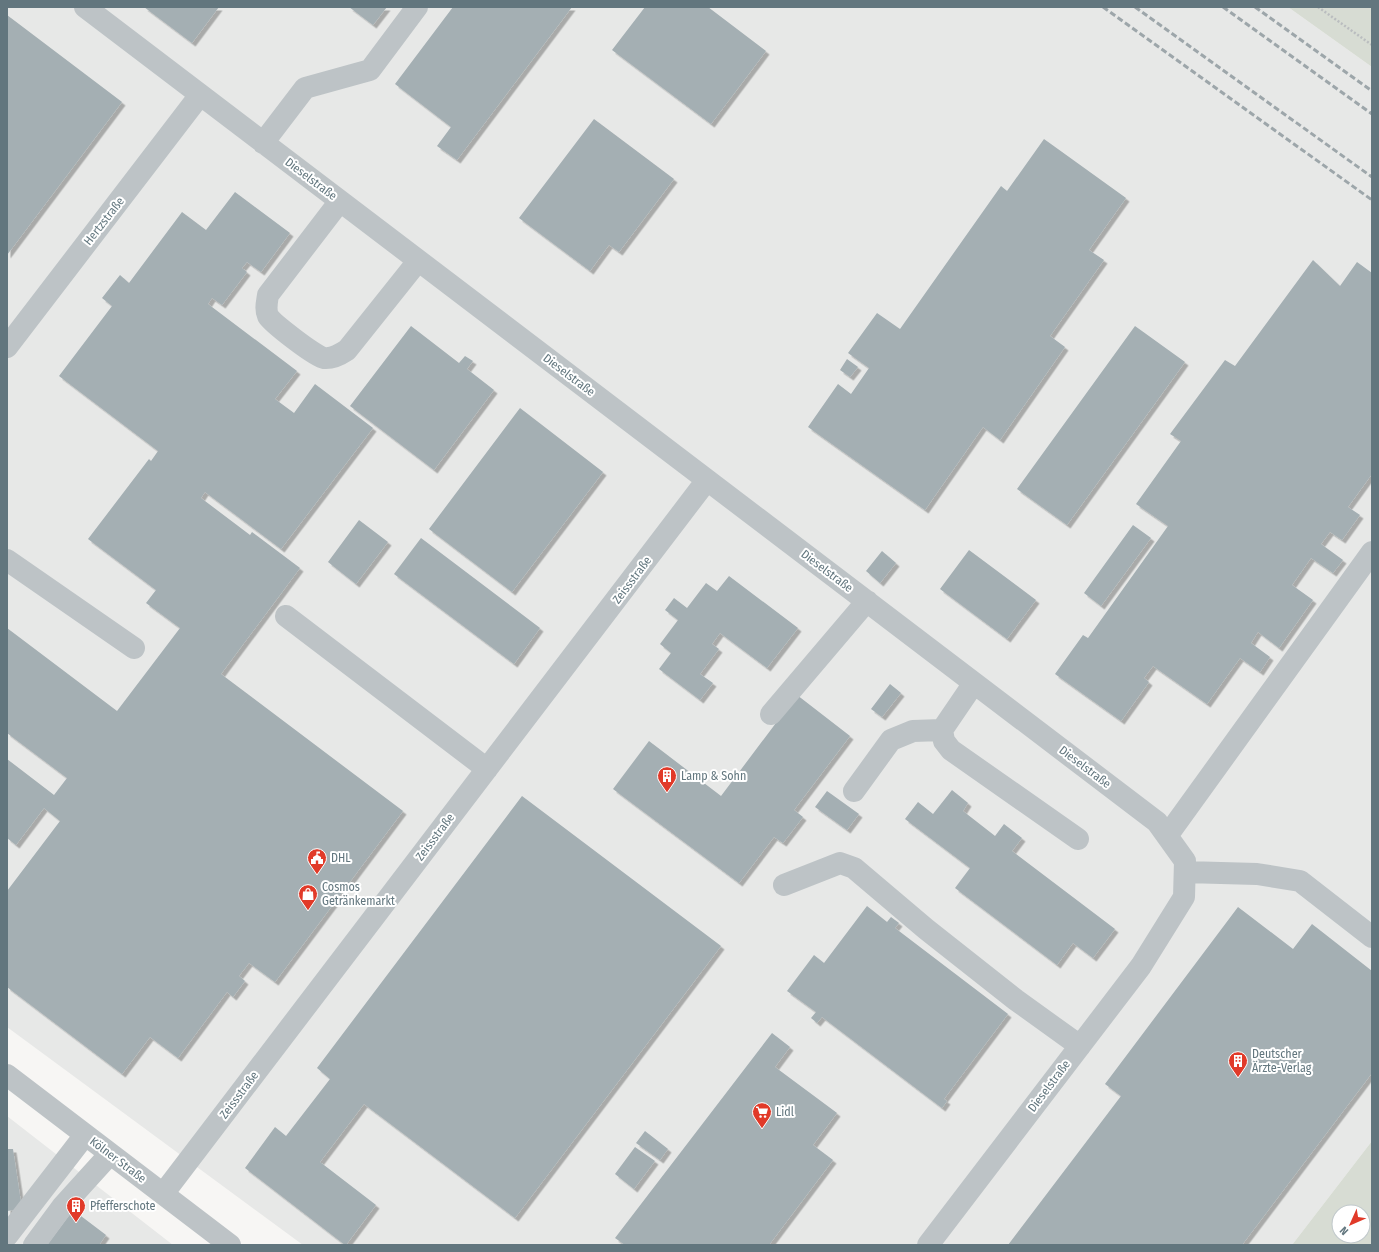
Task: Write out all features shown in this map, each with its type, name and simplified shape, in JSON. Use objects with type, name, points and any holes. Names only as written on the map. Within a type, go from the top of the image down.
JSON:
[{"type":"street","name":"Dieselstraße","points":[[85,7],[1157,822],[1185,860],[1184,897],[1141,966],[928,1245]]},
{"type":"street","points":[[263,143],[305,88],[370,70],[417,7]]},
{"type":"street","name":"Hertzstraße","points":[[7,347],[200,95]]},
{"type":"street","points":[[340,201],[268,295],[266,310],[269,317],[300,343],[323,358],[331,358],[348,350],[418,260]]},
{"type":"street","name":"Zeissstraße","points":[[163,1194],[708,480]]},
{"type":"street","points":[[1167,836],[1372,552]]},
{"type":"street","points":[[7,560],[134,648]]},
{"type":"street","points":[[771,714],[867,601]]},
{"type":"street","points":[[286,616],[487,769]]},
{"type":"street","points":[[974,683],[942,730],[944,741],[951,750],[1078,839]]},
{"type":"street","points":[[854,791],[891,740],[913,731],[942,730]]},
{"type":"street","points":[[784,885],[840,863],[854,868],[932,934],[1016,1000],[1080,1046]]},
{"type":"street","points":[[1185,872],[1257,874],[1300,881],[1372,936]]},
{"type":"street","name":"Kölner Straße","points":[[7,1075],[230,1245]]},
{"type":"street","points":[[7,1236],[85,1135]]},
{"type":"street","points":[[34,1245],[62,1207],[110,1154]]},
{"type":"path","points":[[1318,7],[1372,45]]},
{"type":"shaded area","points":[[7,7],[1288,7],[1372,67],[1372,1141],[1292,1245],[303,1245],[7,1027]]},
{"type":"shaded area","points":[[1288,7],[1372,7],[1372,67]]},
{"type":"shaded area","points":[[7,1116],[173,1245],[7,1245]]},
{"type":"shaded area","points":[[1372,1141],[1372,1245],[1292,1245]]},
{"type":"building","points":[[144,7],[219,7],[192,43]]},
{"type":"building","points":[[349,7],[387,7],[373,25]]},
{"type":"building","points":[[453,7],[572,7],[457,160],[437,146],[451,127],[395,84]]},
{"type":"building","points":[[645,7],[708,7],[766,51],[711,124],[612,50]]},
{"type":"building","points":[[7,15],[122,102],[7,255]]},
{"type":"building","points":[[594,119],[674,179],[619,252],[609,245],[590,271],[519,218]]},
{"type":"building","points":[[1044,139],[1126,198],[1089,250],[1104,260],[1050,336],[1065,347],[1000,440],[983,427],[925,510],[808,427],[838,384],[851,394],[869,368],[848,353],[877,313],[900,329],[1001,186],[1007,191]]},
{"type":"building","points":[[235,192],[290,233],[261,272],[247,262],[242,268],[247,272],[222,305],[212,298],[208,304],[297,371],[275,399],[294,413],[315,384],[373,428],[281,549],[205,492],[201,498],[250,535],[252,532],[300,568],[221,674],[403,811],[275,982],[249,963],[239,976],[245,981],[233,997],[227,992],[178,1058],[150,1037],[122,1074],[7,987],[7,891],[60,821],[44,808],[16,845],[7,838],[7,759],[54,795],[67,778],[7,733],[7,628],[117,711],[180,628],[146,603],[156,590],[88,539],[149,459],[151,461],[158,451],[59,376],[112,306],[102,298],[120,275],[129,283],[182,212],[206,230]]},
{"type":"building","points":[[1313,260],[1340,286],[1357,262],[1372,273],[1372,474],[1348,507],[1360,515],[1342,540],[1330,532],[1321,544],[1343,560],[1333,573],[1311,558],[1292,585],[1313,600],[1279,648],[1258,632],[1251,643],[1270,657],[1260,672],[1240,658],[1207,704],[1153,666],[1144,678],[1149,682],[1121,721],[1055,674],[1083,635],[1088,638],[1168,526],[1136,504],[1181,441],[1170,434],[1225,360],[1235,366]]},
{"type":"building","points":[[411,326],[459,363],[465,356],[473,361],[467,369],[494,390],[434,470],[350,406]]},
{"type":"building","points":[[1135,326],[1185,362],[1067,525],[1017,489]]},
{"type":"building","points":[[847,359],[858,367],[850,377],[840,370]]},
{"type":"building","points":[[520,408],[603,472],[512,592],[429,529]]},
{"type":"building","points":[[359,520],[388,542],[356,584],[328,562]]},
{"type":"building","points":[[1133,525],[1151,538],[1101,606],[1084,593]]},
{"type":"building","points":[[421,538],[540,628],[514,664],[394,574]]},
{"type":"building","points":[[969,550],[1036,600],[1007,639],[940,589]]},
{"type":"building","points":[[882,551],[896,563],[880,583],[866,571]]},
{"type":"building","points":[[729,576],[798,628],[767,668],[720,633],[712,644],[719,649],[700,674],[713,683],[700,700],[659,669],[671,653],[660,644],[678,620],[665,610],[674,598],[687,608],[706,583],[717,591]]},
{"type":"building","points":[[890,684],[901,693],[882,717],[871,709]]},
{"type":"building","name":"Lamp & Sohn","points":[[797,695],[850,736],[794,810],[803,817],[783,843],[774,837],[739,883],[613,789],[649,741],[721,796]]},
{"type":"building","points":[[952,790],[968,803],[963,811],[995,836],[1004,824],[1022,838],[1012,851],[1115,929],[1093,958],[1073,943],[1057,965],[955,888],[970,868],[905,819],[918,802],[933,814]]},
{"type":"building","points":[[827,791],[859,814],[847,830],[815,807]]},
{"type":"building","points":[[522,796],[721,946],[515,1218],[364,1104],[320,1162],[376,1205],[345,1245],[245,1168],[275,1127],[286,1136],[330,1079],[317,1068]]},
{"type":"building","points":[[867,906],[887,922],[891,917],[899,923],[895,928],[1008,1014],[944,1099],[947,1101],[942,1108],[822,1017],[817,1023],[811,1018],[816,1012],[787,991],[814,955],[824,963]]},
{"type":"building","name":"Deutscher Ärzte-Verlag","points":[[1238,907],[1293,949],[1312,924],[1372,971],[1372,1073],[1242,1245],[1008,1245],[1121,1096],[1105,1084]]},
{"type":"building","name":"Lidl","points":[[772,1033],[790,1047],[775,1067],[837,1113],[813,1145],[833,1160],[769,1245],[625,1245],[615,1238]]},
{"type":"building","points":[[645,1131],[668,1149],[660,1160],[636,1143]]},
{"type":"building","points":[[635,1147],[655,1161],[634,1189],[615,1174]]},
{"type":"building","points":[[7,1149],[13,1149],[22,1209],[7,1211]]},
{"type":"building","name":"Pfefferschote","points":[[73,1210],[106,1235],[99,1245],[47,1245]]},
{"type":"railway","points":[[1103,7],[1372,200]]},
{"type":"railway","points":[[1135,7],[1372,177]]},
{"type":"railway","points":[[1223,7],[1372,114]]},
{"type":"railway","points":[[1255,7],[1372,91]]},
{"type":"place","name":"Lamp & Sohn","points":[[667,793]]},
{"type":"place","name":"DHL","points":[[317,875]]},
{"type":"place","name":"Cosmos Getränkemarkt","points":[[308,911]]},
{"type":"place","name":"Deutscher Ärzte-Verlag","points":[[1238,1078]]},
{"type":"place","name":"Lidl","points":[[762,1129]]},
{"type":"place","name":"Pfefferschote","points":[[76,1223]]}]
